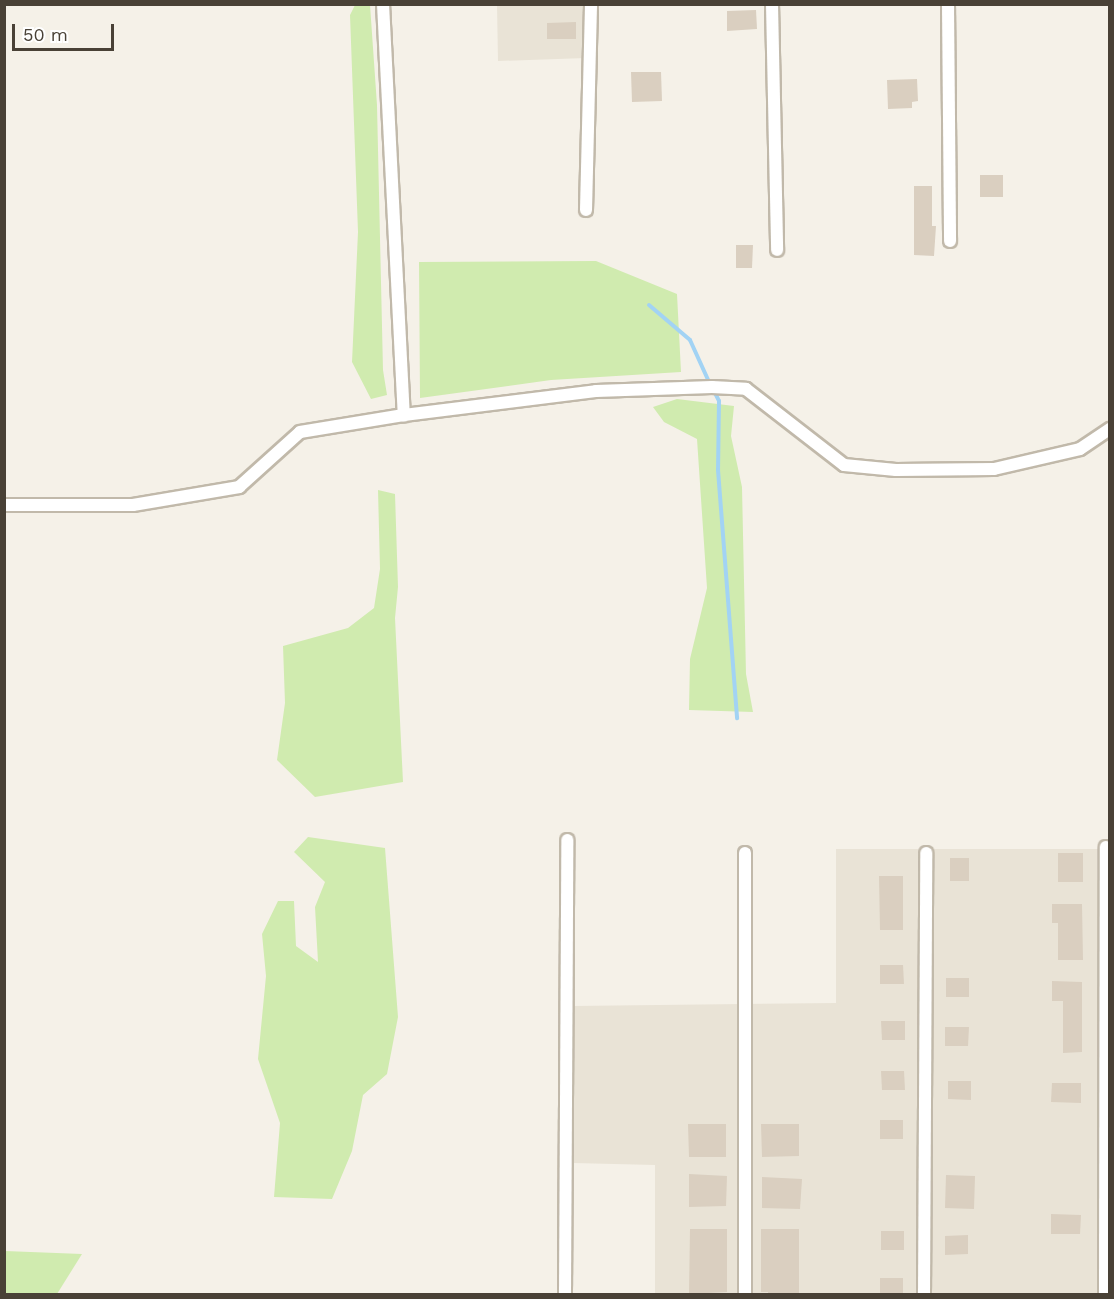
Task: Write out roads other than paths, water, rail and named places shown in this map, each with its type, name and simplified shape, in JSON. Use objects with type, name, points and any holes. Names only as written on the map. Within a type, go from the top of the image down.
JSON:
[{"type":"street","points":[[383,4],[388,139],[404,415]]},
{"type":"street","points":[[586,210],[591,4]]},
{"type":"street","points":[[772,4],[777,250]]},
{"type":"street","points":[[948,4],[950,241]]},
{"type":"street","points":[[4,505],[133,505],[239,487],[300,432],[404,415],[596,391],[712,387],[746,389],[844,465],[896,470],[994,469],[1080,449],[1110,429]]},
{"type":"street","points":[[565,1294],[567,840]]},
{"type":"street","points":[[1105,1294],[1106,847]]},
{"type":"street","points":[[745,853],[745,1294]]},
{"type":"street","points":[[924,1294],[926,853]]},
{"type":"waterway","points":[[649,305],[690,340],[710,384]]},
{"type":"waterway","points":[[714,391],[719,401],[718,470],[737,718]]}]
